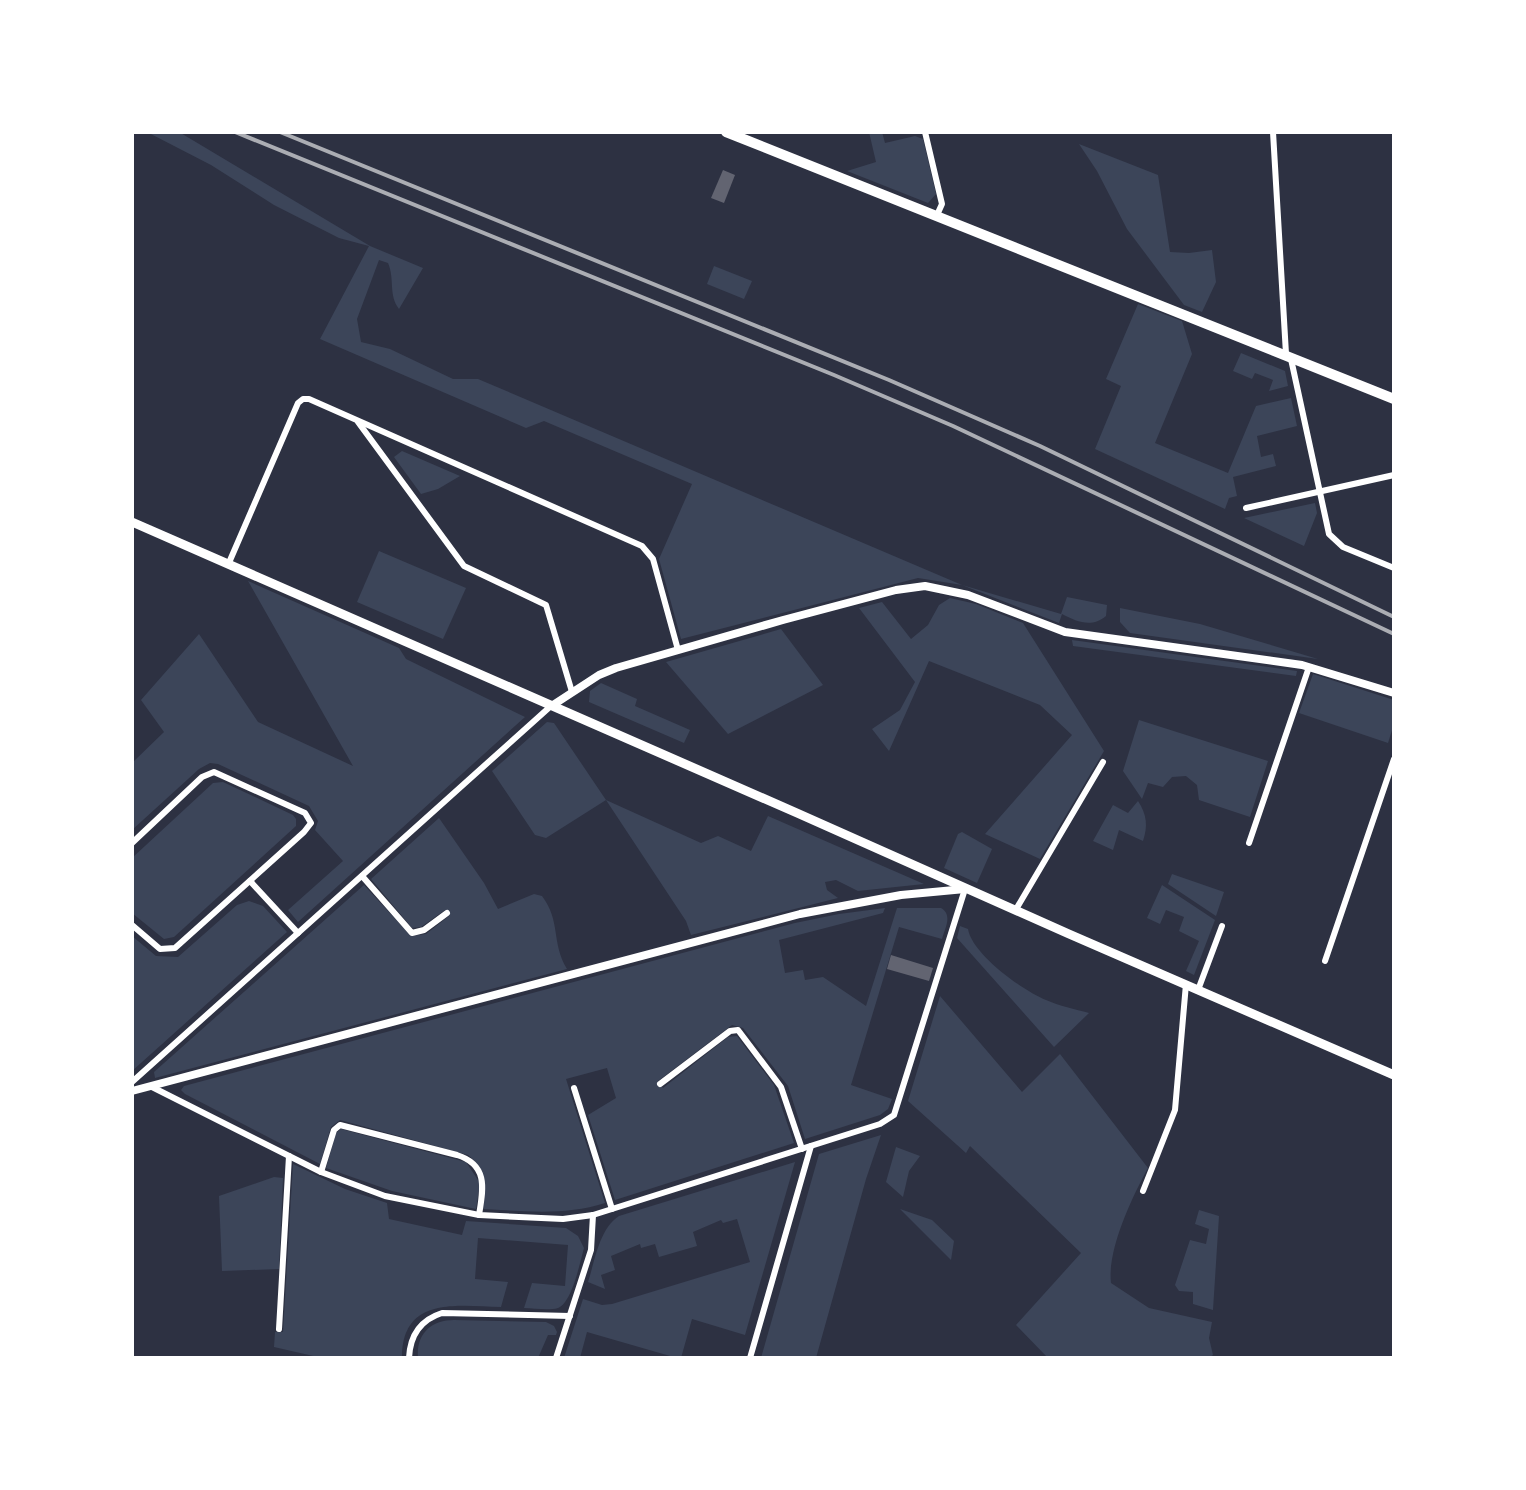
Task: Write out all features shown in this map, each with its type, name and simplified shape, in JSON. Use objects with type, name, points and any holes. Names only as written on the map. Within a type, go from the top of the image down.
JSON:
[{"type":"main road","points":[[726,132],[1288,354],[1394,399]]},
{"type":"main road","points":[[132,522],[1394,1075]]},
{"type":"street","points":[[925,132],[942,204],[937,215]]},
{"type":"street","points":[[1273,132],[1288,354],[1329,534],[1343,547],[1394,568]]},
{"type":"street","points":[[228,565],[298,403],[309,399],[642,546],[653,559],[678,650]]},
{"type":"street","points":[[357,421],[464,566],[546,605],[572,692]]},
{"type":"street","points":[[1246,508],[1394,475]]},
{"type":"street","points":[[132,1082],[553,705],[612,669],[865,598],[925,586],[968,595],[1065,632],[1309,667],[1394,693]]},
{"type":"street","points":[[1249,843],[1309,667]]},
{"type":"street","points":[[1325,961],[1394,759]]},
{"type":"street","points":[[1015,911],[1103,762]]},
{"type":"street","points":[[132,843],[206,774],[218,772],[311,818],[304,832],[173,949],[160,949],[132,925]]},
{"type":"street","points":[[362,876],[412,933],[420,932],[447,913]]},
{"type":"street","points":[[250,881],[298,933]]},
{"type":"street","points":[[132,1091],[800,914],[878,898],[965,889],[897,1111],[880,1124],[593,1215],[563,1219],[479,1215],[385,1196],[321,1172],[152,1087]]},
{"type":"street","points":[[1198,990],[1222,926]]},
{"type":"street","points":[[1143,1191],[1175,1110],[1186,984]]},
{"type":"street","points":[[660,1084],[730,1031],[738,1030],[781,1087],[802,1149]]},
{"type":"street","points":[[574,1088],[612,1209]]},
{"type":"street","points":[[321,1172],[334,1130],[340,1125],[457,1155],[471,1161],[483,1181],[479,1215]]},
{"type":"street","points":[[750,1358],[811,1146]]},
{"type":"street","points":[[279,1329],[289,1156]]},
{"type":"street","points":[[556,1358],[591,1250],[593,1215]]},
{"type":"street","points":[[409,1358],[415,1332],[436,1315],[570,1316]]},
{"type":"shaded area","points":[[147,132],[179,132],[370,246],[423,268],[399,309],[388,263],[379,260],[357,319],[361,342],[390,349],[453,379],[478,379],[962,585],[918,578],[681,639],[659,559],[692,484],[544,421],[526,428],[320,339],[369,246],[339,238],[274,205],[211,165]]},
{"type":"shaded area","points":[[869,132],[882,132],[885,143],[915,136],[923,139],[936,194],[928,203],[847,171],[876,162]]},
{"type":"shaded area","points":[[1079,144],[1158,175],[1170,252],[1212,250],[1216,282],[1202,312],[1184,305],[1127,229]]},
{"type":"shaded area","points":[[714,266],[752,281],[744,299],[707,284]]},
{"type":"shaded area","points":[[1138,304],[1182,321],[1192,354],[1155,443],[1228,473],[1256,406],[1291,398],[1297,426],[1257,436],[1261,457],[1273,454],[1276,466],[1233,477],[1237,496],[1229,498],[1225,509],[1095,449],[1121,386],[1106,379]]},
{"type":"shaded area","points":[[1241,353],[1285,371],[1288,386],[1269,391],[1273,380],[1255,373],[1252,379],[1233,371]]},
{"type":"shaded area","points":[[402,451],[460,476],[438,489],[421,494],[394,457]]},
{"type":"shaded area","points":[[1315,503],[1317,513],[1304,546],[1244,518]]},
{"type":"shaded area","points":[[379,551],[466,588],[443,639],[357,602]]},
{"type":"shaded area","points":[[248,581],[399,648],[406,659],[525,717],[298,922],[288,910],[343,861],[315,830],[318,821],[309,806],[210,763],[199,769],[132,830],[132,763],[164,732],[141,700],[199,634],[258,722],[353,766]]},
{"type":"shaded area","points":[[962,585],[1061,614],[1067,597],[1107,605],[1106,616],[1095,622],[1084,622],[1062,614],[1059,623]]},
{"type":"shaded area","points":[[950,598],[976,604],[1023,623],[1104,751],[1040,859],[985,834],[1072,735],[1040,705],[929,661],[889,751],[872,729],[900,710],[915,682],[859,608],[882,602],[911,639],[928,625],[939,605]]},
{"type":"shaded area","points":[[1120,608],[1200,624],[1318,659],[1130,633],[1120,622]]},
{"type":"shaded area","points":[[781,629],[823,685],[728,734],[666,662]]},
{"type":"shaded area","points":[[1072,640],[1297,671],[1296,676],[1073,646]]},
{"type":"shaded area","points":[[1313,674],[1394,700],[1394,724],[1388,743],[1299,713]]},
{"type":"shaded area","points":[[601,683],[637,699],[635,706],[690,730],[684,743],[589,702],[590,691]]},
{"type":"shaded area","points":[[1139,720],[1268,761],[1250,817],[1199,800],[1197,785],[1186,776],[1172,777],[1163,787],[1148,783],[1142,799],[1123,771]]},
{"type":"shaded area","points":[[547,722],[554,723],[606,800],[546,838],[535,835],[492,771]]},
{"type":"shaded area","points":[[223,782],[293,815],[296,826],[174,937],[164,939],[132,913],[132,858],[213,783]]},
{"type":"shaded area","points":[[606,800],[701,843],[718,836],[751,851],[768,816],[924,884],[858,891],[836,880],[825,882],[827,890],[838,898],[691,935],[686,921]]},
{"type":"shaded area","points":[[1138,801],[1146,821],[1143,841],[1119,830],[1113,850],[1093,841],[1113,805],[1128,813]]},
{"type":"shaded area","points":[[439,818],[498,909],[534,894],[542,896],[552,914],[559,950],[567,969],[155,1078],[154,1072],[364,885],[411,936],[426,934],[449,916],[445,910],[421,927],[412,928],[371,879]]},
{"type":"shaded area","points":[[962,832],[992,849],[977,883],[944,868],[958,834]]},
{"type":"shaded area","points":[[1172,874],[1224,892],[1216,916],[1168,884]]},
{"type":"shaded area","points":[[1162,885],[1215,920],[1194,975],[1186,971],[1199,941],[1179,931],[1184,917],[1166,910],[1160,924],[1147,918]]},
{"type":"shaded area","points":[[249,901],[263,906],[287,932],[132,1071],[132,936],[156,956],[178,957],[237,905]]},
{"type":"shaded area","points":[[885,908],[883,913],[779,940],[785,973],[803,970],[805,980],[823,977],[866,1006],[897,908],[941,908],[947,914],[942,939],[899,927],[851,1085],[892,1099],[888,1109],[880,1115],[805,1139],[788,1086],[743,1028],[732,1025],[658,1081],[663,1088],[728,1037],[737,1036],[774,1085],[794,1143],[615,1200],[588,1115],[616,1098],[607,1068],[566,1079],[605,1203],[590,1207],[544,1212],[483,1209],[484,1179],[479,1167],[468,1155],[340,1120],[331,1127],[320,1164],[181,1090],[184,1086],[795,923]]},
{"type":"shaded area","points":[[960,926],[968,929],[988,960],[1025,989],[1051,1002],[1089,1013],[1054,1047],[957,938]]},
{"type":"shaded area","points":[[940,996],[1022,1092],[1060,1054],[1148,1168],[1128,1208],[1117,1240],[1111,1283],[1149,1308],[1212,1322],[1209,1338],[1213,1355],[1209,1358],[1048,1358],[1016,1325],[1081,1253],[970,1146],[966,1153],[908,1101]]},
{"type":"shaded area","points":[[341,1129],[466,1162],[480,1183],[476,1209],[392,1191],[326,1168],[336,1133]]},
{"type":"shaded area","points":[[881,1135],[816,1358],[761,1358],[819,1154]]},
{"type":"shaded area","points":[[896,1147],[920,1156],[909,1171],[903,1197],[886,1182]]},
{"type":"shaded area","points":[[795,1162],[745,1335],[692,1319],[681,1358],[677,1358],[587,1332],[580,1358],[564,1358],[583,1299],[602,1305],[612,1304],[750,1262],[737,1219],[723,1223],[721,1220],[693,1232],[697,1246],[659,1257],[655,1244],[641,1248],[640,1244],[611,1256],[615,1270],[601,1275],[605,1289],[588,1282],[599,1246],[607,1229],[619,1216]]},
{"type":"shaded area","points":[[293,1164],[345,1189],[387,1203],[389,1219],[462,1235],[466,1221],[566,1228],[578,1236],[584,1248],[571,1291],[558,1308],[524,1308],[532,1283],[565,1286],[568,1245],[478,1238],[475,1279],[508,1282],[501,1307],[450,1306],[422,1314],[411,1324],[404,1338],[402,1358],[322,1358],[274,1347],[275,1332],[283,1332]]},
{"type":"shaded area","points":[[274,1177],[283,1178],[279,1269],[222,1271],[219,1196]]},
{"type":"shaded area","points":[[900,1209],[932,1220],[954,1241],[951,1260]]},
{"type":"shaded area","points":[[1199,1210],[1219,1216],[1213,1310],[1193,1304],[1193,1292],[1179,1291],[1175,1285],[1190,1240],[1206,1244],[1209,1229],[1195,1224]]},
{"type":"shaded area","points":[[454,1320],[546,1322],[554,1326],[557,1332],[556,1335],[548,1335],[538,1358],[418,1358],[422,1335],[438,1323]]},
{"type":"building","points":[[723,170],[735,175],[724,203],[711,198]]},
{"type":"building","points":[[891,955],[933,968],[929,981],[887,969]]},
{"type":"railway","points":[[235,132],[953,426],[1394,634]]},
{"type":"railway","points":[[280,132],[889,380],[1040,446],[1394,617]]}]
